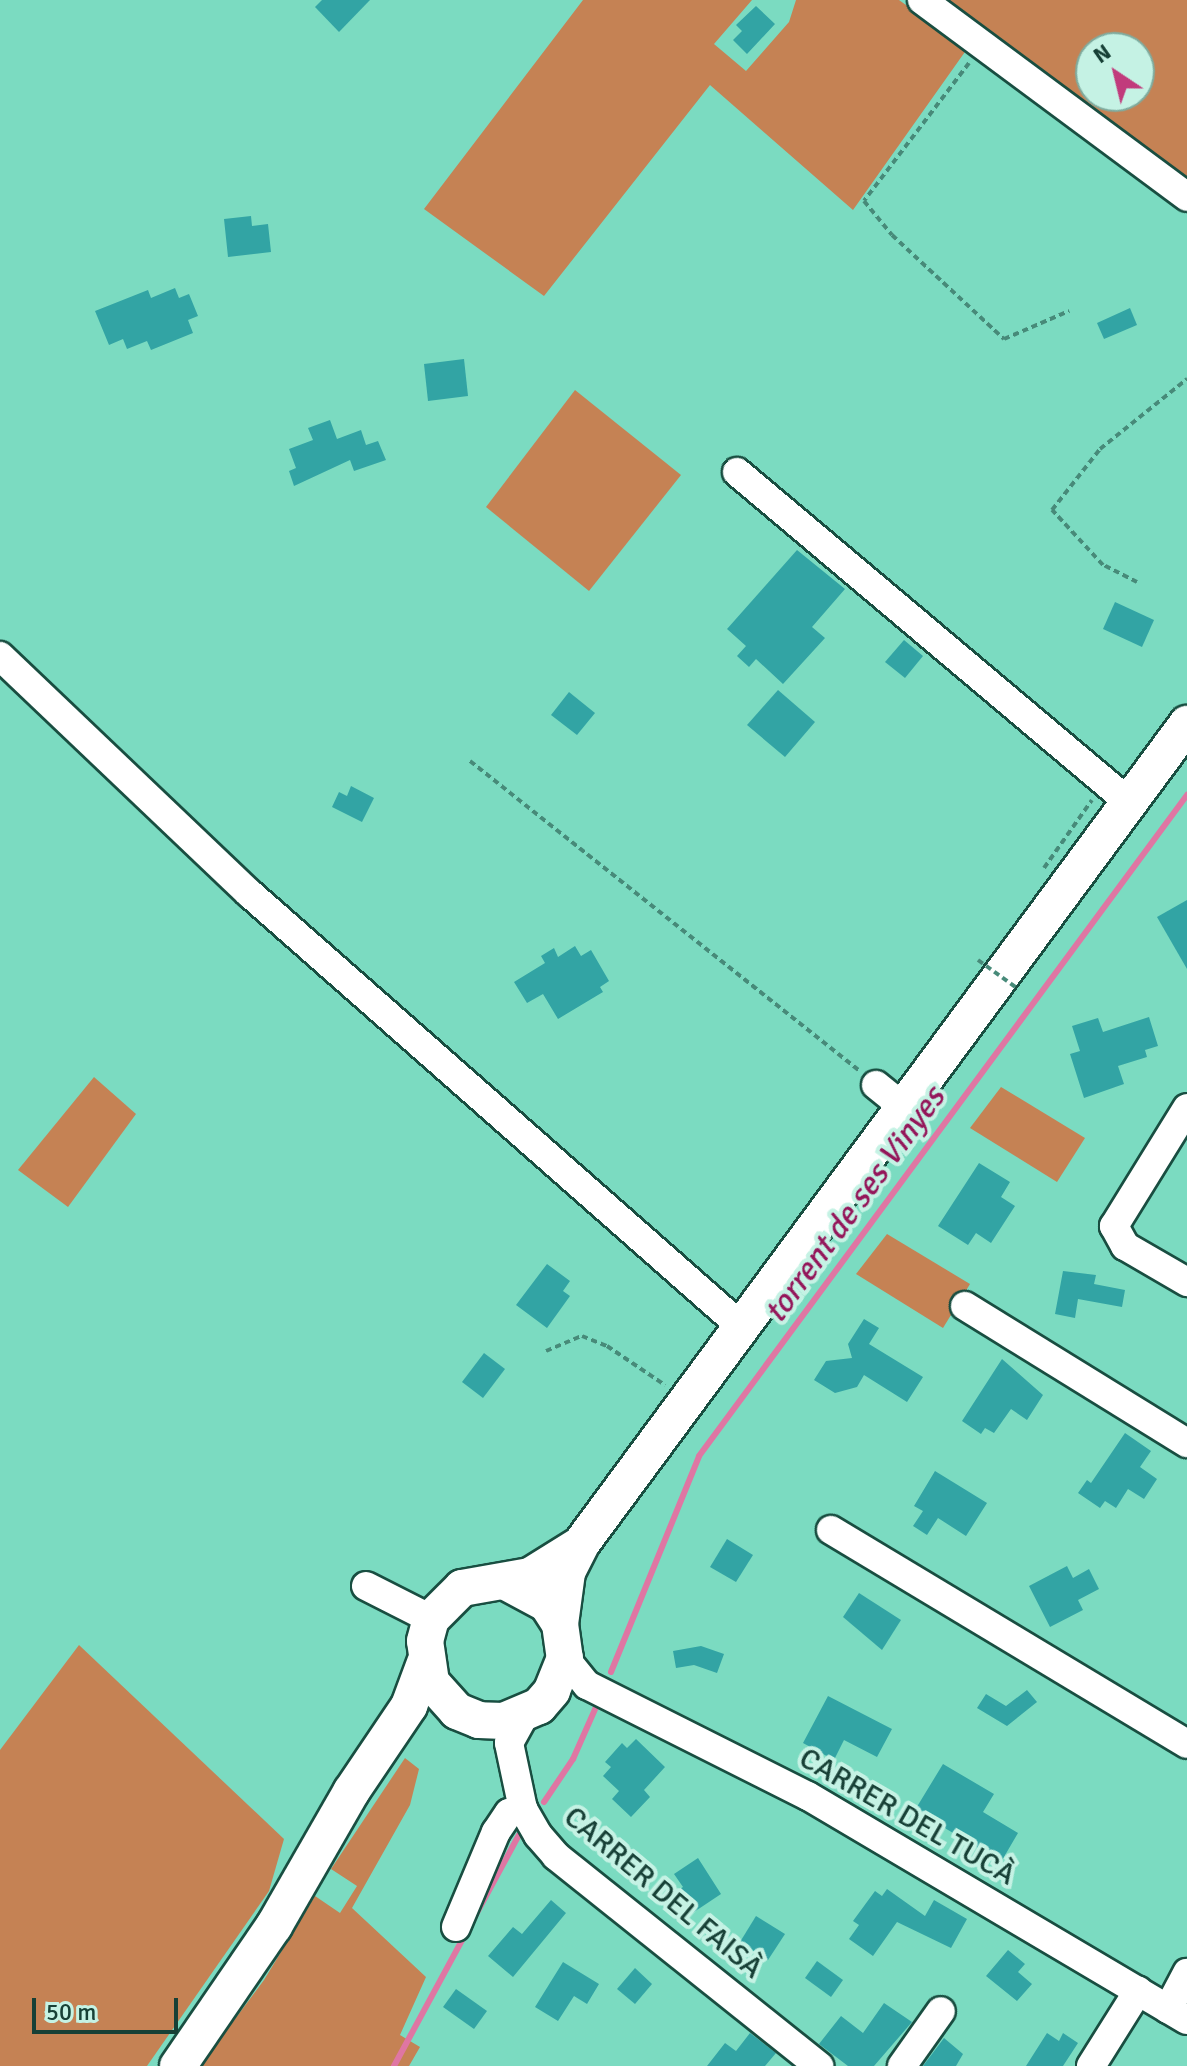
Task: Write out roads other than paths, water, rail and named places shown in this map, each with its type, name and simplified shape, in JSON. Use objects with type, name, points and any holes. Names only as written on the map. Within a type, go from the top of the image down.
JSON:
[{"type":"main road","points":[[395,1729],[417,1717],[468,1716],[504,1721],[528,1717],[571,1655],[567,1572],[581,1544],[690,1403],[907,1110],[1187,724]]},
{"type":"main road","points":[[178,2066],[274,1926],[351,1792],[395,1729],[425,1663],[431,1619],[462,1588],[506,1582],[544,1571],[581,1544]]},
{"type":"main road","points":[[506,1582],[528,1589],[547,1604],[571,1655]]},
{"type":"main road","points":[[425,1663],[436,1690],[468,1716]]},
{"type":"street","points":[[922,0],[1187,197]]},
{"type":"street","points":[[737,472],[1130,803]]},
{"type":"street","points":[[0,656],[249,893],[744,1329]]},
{"type":"street","points":[[876,1085],[907,1110]]},
{"type":"street","points":[[1187,1108],[1114,1226],[1125,1246],[1187,1282]]},
{"type":"street","points":[[965,1306],[1187,1443]]},
{"type":"street","points":[[831,1530],[1187,1744]]},
{"type":"street","points":[[366,1586],[431,1619]]},
{"type":"street","name":"CARRER DEL TUCÀ","points":[[571,1655],[1178,2014]]},
{"type":"street","name":"CARRER DEL FAISÀ","points":[[528,1717],[523,1809],[556,1856],[819,2066]]},
{"type":"street","points":[[456,1927],[496,1832],[509,1813],[523,1809]]},
{"type":"street","points":[[1178,2014],[1187,1973]]},
{"type":"street","points":[[1091,2066],[1138,1991]]},
{"type":"street","points":[[902,2066],[941,2011]]},
{"type":"waterway","name":"torrent de ses Vinyes","points":[[611,1672],[699,1456],[1187,795]]},
{"type":"waterway","name":"torrent de ses Vinyes","points":[[544,1802],[573,1759],[596,1707]]},
{"type":"waterway","name":"torrent de ses Vinyes","points":[[394,2066],[519,1835]]}]
